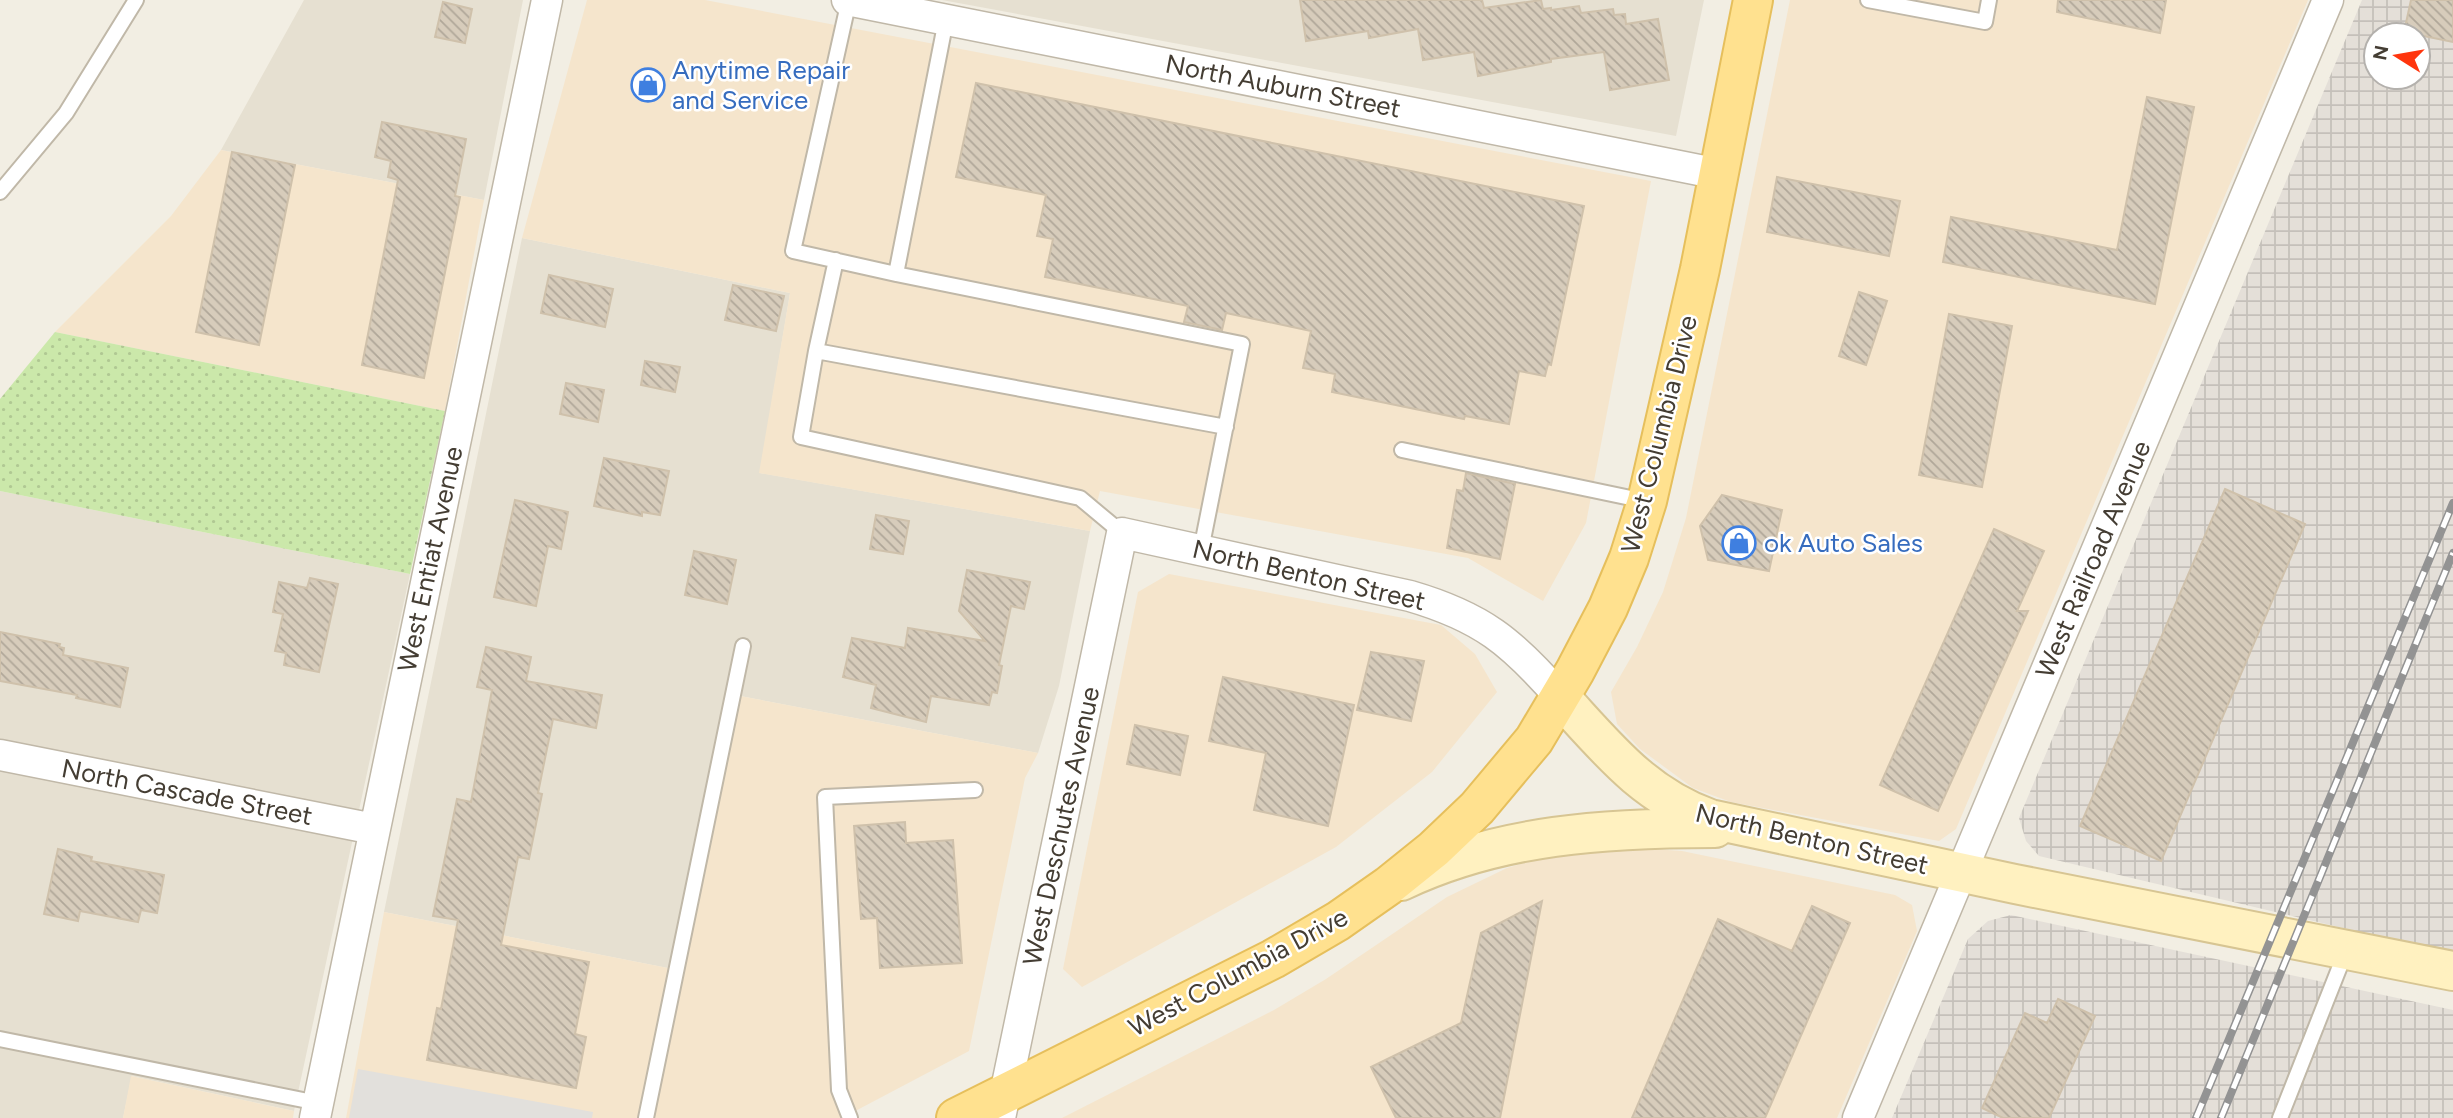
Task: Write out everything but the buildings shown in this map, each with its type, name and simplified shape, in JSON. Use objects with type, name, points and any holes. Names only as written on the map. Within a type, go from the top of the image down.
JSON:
[{"type":"main road","name":"West Columbia Drive","points":[[956,1118],[1002,1106],[1312,938],[1388,886],[1434,849],[1477,808],[1534,740],[1608,608],[1629,558],[1647,502],[1700,269],[1753,0]]},
{"type":"street","name":"West Entiat Avenue","points":[[317,1111],[547,0]]},
{"type":"street","name":"North Auburn Street","points":[[848,0],[1719,174]]},
{"type":"street","name":"West Railroad Avenue","points":[[1858,1118],[2328,0]]},
{"type":"street","name":"North Benton Street","points":[[1122,533],[1410,596],[1446,607],[1476,621],[1526,657],[1623,766],[1656,793],[1692,813],[1745,828],[1961,873],[2453,971]]},
{"type":"street","name":"West Deschutes Avenue","points":[[1002,1106],[1122,533]]},
{"type":"street","name":"North Cascade Street","points":[[0,755],[374,829]]},
{"type":"street","points":[[1388,886],[1456,859],[1547,837],[1626,829],[1745,828]]},
{"type":"lane","points":[[0,192],[66,113],[136,0]]},
{"type":"lane","points":[[848,0],[793,251],[1242,344],[1201,550]]},
{"type":"lane","points":[[1868,0],[1984,22],[1989,0]]},
{"type":"lane","points":[[896,274],[946,20]]},
{"type":"lane","points":[[836,260],[801,436],[1080,498],[1122,533]]},
{"type":"lane","points":[[816,351],[1226,427]]},
{"type":"lane","points":[[1402,450],[1647,502]]},
{"type":"lane","points":[[646,1118],[743,646]]},
{"type":"lane","points":[[850,1118],[839,1090],[825,797],[975,790]]},
{"type":"lane","points":[[2280,1118],[2346,949]]},
{"type":"lane","points":[[0,1039],[317,1111]]},
{"type":"shaded area","points":[[304,0],[523,0],[484,200],[221,150]]},
{"type":"shaded area","points":[[587,0],[705,0],[1651,181],[1586,523],[1543,601],[1468,558],[1100,491],[1090,531],[759,473],[790,293],[522,238]]},
{"type":"shaded area","points":[[942,0],[1704,0],[1676,136]]},
{"type":"shaded area","points":[[1790,0],[2308,0],[1956,829],[1939,841],[1731,802],[1693,788],[1640,749],[1617,724],[1611,692],[1637,647],[1663,592],[1686,518]]},
{"type":"shaded area","points":[[2362,0],[2453,0],[2453,954],[2039,856],[2026,841],[2019,818]]},
{"type":"shaded area","points":[[221,150],[484,200],[445,411],[55,332],[171,216]]},
{"type":"shaded area","points":[[522,238],[790,293],[760,473],[1090,531],[1059,686],[1038,753],[735,695],[678,970],[384,912]]},
{"type":"shaded area","points":[[0,491],[410,574],[294,1111],[132,1076],[123,1118],[0,1118]]},
{"type":"shaded area","points":[[1169,574],[1441,625],[1475,654],[1497,692],[1432,772],[1336,847],[1082,987],[1063,969],[1138,592]]},
{"type":"shaded area","points":[[735,695],[1038,753],[1025,778],[969,1051],[842,1118],[346,1118],[384,912],[678,970]]},
{"type":"shaded area","points":[[1623,847],[1682,851],[1895,895],[1912,905],[1917,931],[1837,1118],[1062,1118],[1274,1010],[1326,979],[1447,897],[1507,868],[1563,852]]},
{"type":"shaded area","points":[[2011,915],[2453,1010],[2453,1118],[1892,1118],[1968,939],[1988,921]]},
{"type":"shaded area","points":[[358,1069],[593,1112],[592,1118],[349,1118]]},
{"type":"shaded area","points":[[131,1076],[294,1111],[293,1118],[123,1118]]},
{"type":"green space","points":[[55,332],[445,411],[410,574],[0,491],[0,399]]},
{"type":"railway","points":[[2196,1118],[2453,503]]},
{"type":"railway","points":[[2221,1118],[2453,553]]},
{"type":"place","name":"Anytime Repair and Service","points":[[648,85]]},
{"type":"place","name":"ok Auto Sales","points":[[1739,543]]}]
